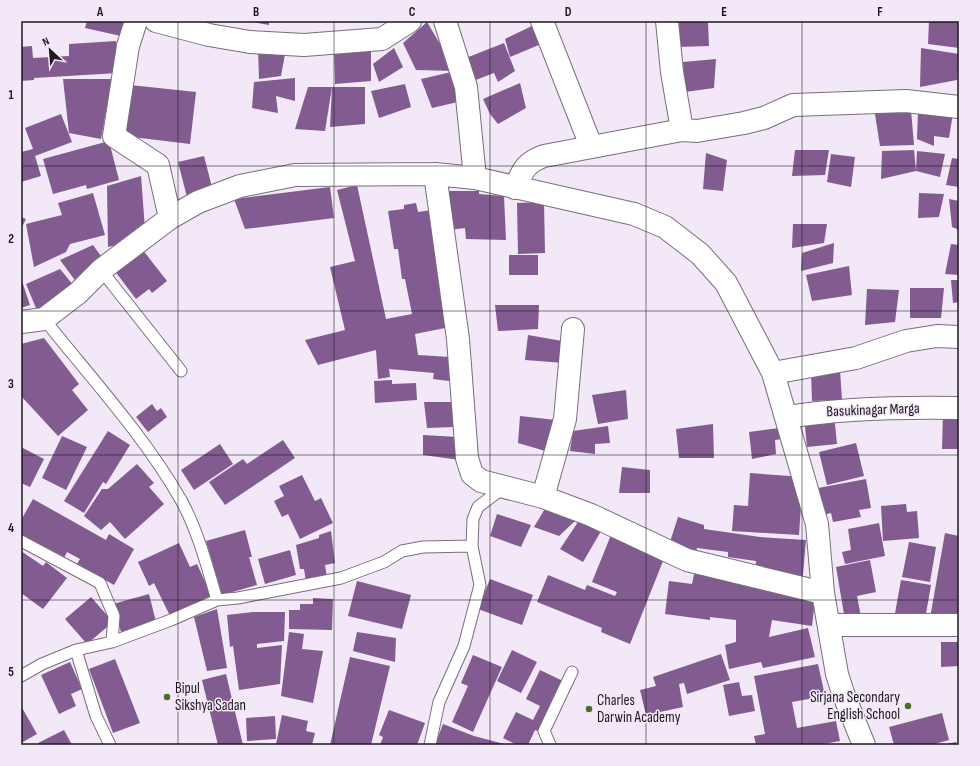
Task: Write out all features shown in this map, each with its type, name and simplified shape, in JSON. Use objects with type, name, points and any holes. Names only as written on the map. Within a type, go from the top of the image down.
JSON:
[{"type":"street","points":[[136,21],[128,46],[114,136],[158,165],[170,218]]},
{"type":"street","points":[[156,21],[209,35],[250,42],[304,45],[382,39],[410,21]]},
{"type":"street","points":[[445,21],[466,87],[474,178]]},
{"type":"street","points":[[542,21],[591,146]]},
{"type":"street","points":[[668,21],[672,72],[682,130]]},
{"type":"street","points":[[515,188],[523,169],[531,161],[544,156],[682,130],[697,131],[744,124],[764,118],[793,105],[906,101],[959,105]]},
{"type":"street","points":[[435,174],[458,338],[467,458],[472,474],[481,481],[542,497],[591,514],[687,560],[823,593]]},
{"type":"street","points":[[21,322],[44,319],[78,293],[101,270],[170,218],[198,202],[240,186],[295,175],[435,174],[474,178],[634,214],[665,227],[700,254],[726,283],[773,373],[817,524],[823,593],[837,674],[864,745]]},
{"type":"street","points":[[542,497],[565,419],[574,329]]},
{"type":"street","points":[[773,373],[856,358],[906,341],[937,336],[959,336]]},
{"type":"street","name":"Basukinagar Marga","points":[[787,417],[822,411],[911,407],[959,408]]},
{"type":"street","points":[[829,625],[959,625]]},
{"type":"lane","points":[[101,270],[181,371]]},
{"type":"lane","points":[[44,319],[140,437],[181,501],[200,542],[217,600]]},
{"type":"lane","points":[[430,745],[439,702],[464,646],[480,585],[472,546],[473,519],[478,507],[503,488]]},
{"type":"lane","points":[[21,541],[100,583],[114,616],[112,642]]},
{"type":"lane","points":[[21,676],[42,664],[76,650],[112,642],[171,620],[217,600],[238,598],[341,578],[384,562],[402,551],[423,547],[472,546]]},
{"type":"lane","points":[[76,650],[96,716],[110,745]]},
{"type":"lane","points":[[550,745],[544,731],[572,672]]},
{"type":"building","points":[[87,21],[125,21],[121,36],[85,28]]},
{"type":"building","points":[[269,21],[269,25],[253,22]]},
{"type":"building","points":[[674,21],[708,21],[709,46],[676,47]]},
{"type":"building","points":[[929,21],[959,21],[959,48],[928,44]]},
{"type":"building","points":[[427,22],[456,71],[416,70],[403,43]]},
{"type":"building","points":[[536,24],[546,42],[510,57],[505,39]]},
{"type":"building","points":[[116,41],[118,73],[34,78],[34,80],[21,81],[21,47],[32,46],[33,58],[69,56],[69,44]]},
{"type":"building","points":[[504,43],[515,71],[498,82],[494,73],[473,81],[466,58]]},
{"type":"building","points":[[334,46],[371,46],[371,81],[335,84]]},
{"type":"building","points":[[258,47],[286,49],[281,76],[259,79]]},
{"type":"building","points":[[394,48],[403,67],[379,82],[373,64]]},
{"type":"building","points":[[921,48],[959,54],[957,80],[920,87]]},
{"type":"building","points":[[716,59],[714,88],[685,92],[683,62]]},
{"type":"building","points":[[456,71],[462,101],[432,108],[421,79]]},
{"type":"building","points":[[295,78],[295,101],[276,96],[278,113],[252,108],[254,82]]},
{"type":"building","points":[[63,79],[112,79],[101,139],[69,133]]},
{"type":"building","points":[[520,83],[526,108],[498,124],[490,114],[483,99]]},
{"type":"building","points":[[405,84],[411,107],[379,118],[371,91]]},
{"type":"building","points":[[130,85],[196,92],[190,144],[124,136]]},
{"type":"building","points":[[308,87],[332,87],[325,131],[295,129]]},
{"type":"building","points":[[332,87],[365,87],[365,124],[330,127]]},
{"type":"building","points":[[911,110],[914,145],[880,146],[875,114]]},
{"type":"building","points":[[918,111],[953,113],[949,138],[934,136],[934,146],[917,139]]},
{"type":"building","points":[[61,114],[72,142],[35,156],[41,176],[21,182],[21,152],[33,149],[25,128]]},
{"type":"building","points":[[109,141],[119,180],[87,189],[86,185],[53,194],[43,159]]},
{"type":"building","points":[[795,150],[829,150],[825,175],[792,176]]},
{"type":"building","points":[[914,150],[916,171],[881,179],[882,151]]},
{"type":"building","points":[[917,151],[945,154],[940,177],[916,171]]},
{"type":"building","points":[[706,153],[727,160],[723,191],[703,189]]},
{"type":"building","points":[[831,154],[855,157],[851,187],[827,182]]},
{"type":"building","points":[[204,156],[214,195],[188,201],[178,162]]},
{"type":"building","points":[[952,158],[959,159],[959,187],[946,185]]},
{"type":"building","points":[[141,176],[145,229],[125,243],[108,247],[107,186]]},
{"type":"building","points":[[357,185],[386,319],[412,314],[405,279],[402,279],[398,249],[394,249],[388,211],[404,209],[404,205],[416,203],[418,212],[432,210],[450,327],[415,334],[418,355],[450,357],[449,381],[433,379],[434,373],[389,369],[390,377],[378,379],[376,350],[318,365],[305,340],[345,330],[330,267],[355,261],[337,190]]},
{"type":"building","points":[[330,187],[334,218],[245,229],[234,199]]},
{"type":"building","points":[[445,191],[479,191],[479,194],[504,196],[506,240],[466,239],[465,228],[449,230]]},
{"type":"building","points":[[93,193],[105,235],[70,244],[66,252],[34,267],[26,224],[62,215],[58,203]]},
{"type":"building","points":[[919,193],[944,194],[939,217],[918,218]]},
{"type":"building","points":[[949,199],[959,201],[959,230],[952,227]]},
{"type":"building","points":[[544,202],[545,253],[518,254],[517,203]]},
{"type":"building","points":[[21,217],[26,219],[21,229]]},
{"type":"building","points":[[793,224],[827,224],[824,243],[792,248]]},
{"type":"building","points":[[834,243],[833,263],[801,271],[802,253]]},
{"type":"building","points":[[951,244],[959,245],[959,275],[945,274]]},
{"type":"building","points":[[93,245],[103,259],[77,283],[60,260]]},
{"type":"building","points":[[142,249],[167,281],[152,293],[149,289],[136,299],[114,270]]},
{"type":"building","points":[[509,255],[538,255],[538,275],[509,275]]},
{"type":"building","points":[[849,266],[852,295],[812,301],[806,275]]},
{"type":"building","points":[[60,269],[74,286],[38,313],[26,284]]},
{"type":"building","points":[[21,278],[30,305],[21,308]]},
{"type":"building","points":[[951,280],[959,280],[959,302],[953,303]]},
{"type":"building","points":[[910,288],[944,288],[941,318],[910,318]]},
{"type":"building","points":[[867,289],[899,290],[895,322],[865,325]]},
{"type":"building","points":[[495,305],[539,305],[538,329],[498,331]]},
{"type":"building","points":[[528,335],[568,342],[564,363],[525,360]]},
{"type":"building","points":[[44,338],[79,384],[72,390],[88,410],[58,436],[21,396],[21,344]]},
{"type":"building","points":[[840,370],[842,400],[812,401],[811,372]]},
{"type":"building","points":[[392,380],[392,384],[416,383],[417,400],[375,403],[374,381]]},
{"type":"building","points":[[626,390],[628,419],[598,424],[592,395]]},
{"type":"building","points":[[424,402],[460,402],[453,427],[427,428]]},
{"type":"building","points":[[152,404],[157,411],[161,408],[167,417],[148,432],[136,417]]},
{"type":"building","points":[[943,411],[959,412],[959,449],[942,449]]},
{"type":"building","points":[[834,414],[837,444],[807,447],[804,417]]},
{"type":"building","points":[[520,416],[556,420],[552,453],[518,443]]},
{"type":"building","points":[[713,424],[714,458],[679,458],[676,429]]},
{"type":"building","points":[[608,426],[610,443],[595,444],[595,454],[570,451],[573,431]]},
{"type":"building","points":[[787,427],[789,438],[775,440],[776,454],[752,459],[749,432]]},
{"type":"building","points":[[108,431],[130,445],[106,484],[103,482],[84,513],[64,501]]},
{"type":"building","points":[[423,435],[458,437],[460,460],[423,455]]},
{"type":"building","points":[[62,436],[87,447],[66,490],[42,478]]},
{"type":"building","points":[[283,440],[295,458],[225,505],[209,482],[243,459],[247,464]]},
{"type":"building","points":[[856,443],[864,476],[827,485],[819,452]]},
{"type":"building","points":[[220,444],[233,464],[194,490],[181,470]]},
{"type":"building","points":[[21,447],[44,459],[30,487],[21,483]]},
{"type":"building","points":[[137,464],[154,483],[149,487],[164,504],[125,539],[110,522],[101,530],[84,516],[102,489],[108,489]]},
{"type":"building","points":[[622,467],[650,470],[650,493],[619,493]]},
{"type":"building","points":[[750,473],[803,477],[799,535],[732,531],[734,505],[748,506]]},
{"type":"building","points":[[302,475],[315,501],[321,498],[333,523],[300,539],[288,514],[282,517],[274,501],[284,496],[279,486]]},
{"type":"building","points":[[866,479],[871,508],[859,510],[861,517],[833,522],[831,513],[823,515],[818,488]]},
{"type":"building","points":[[33,499],[106,540],[109,534],[134,549],[114,585],[77,564],[80,559],[67,552],[64,558],[21,534],[21,520]]},
{"type":"building","points":[[906,504],[907,512],[917,511],[919,538],[883,541],[881,506]]},
{"type":"building","points":[[546,507],[575,521],[559,536],[534,527]]},
{"type":"building","points":[[584,513],[604,526],[583,562],[560,549]]},
{"type":"building","points":[[497,514],[531,525],[521,547],[490,536]]},
{"type":"building","points":[[678,517],[704,525],[704,529],[760,537],[806,540],[802,586],[755,575],[756,561],[728,557],[728,552],[697,548],[696,553],[669,545]]},
{"type":"building","points":[[879,523],[885,556],[845,564],[842,552],[851,550],[848,529]]},
{"type":"building","points":[[245,530],[252,557],[249,557],[257,585],[222,595],[206,541]]},
{"type":"building","points":[[331,531],[335,563],[325,565],[327,578],[306,582],[304,569],[300,569],[296,545],[319,538],[319,535]]},
{"type":"building","points":[[945,533],[959,536],[959,617],[930,618]]},
{"type":"building","points":[[611,535],[665,556],[630,644],[601,632],[602,628],[537,602],[548,575],[585,590],[587,585],[615,596],[617,592],[592,582]]},
{"type":"building","points":[[909,542],[936,547],[930,582],[902,577]]},
{"type":"building","points":[[179,543],[190,567],[197,564],[212,597],[170,616],[154,583],[149,586],[138,562]]},
{"type":"building","points":[[290,550],[296,575],[265,584],[258,559]]},
{"type":"building","points":[[21,551],[43,566],[46,562],[67,578],[43,609],[21,593]]},
{"type":"building","points":[[870,560],[876,592],[857,596],[861,617],[845,620],[836,567]]},
{"type":"building","points":[[694,574],[816,592],[812,626],[772,620],[769,637],[808,628],[815,657],[763,668],[761,662],[729,669],[725,645],[736,642],[736,620],[710,617],[710,620],[665,614],[669,581],[692,584]]},
{"type":"building","points":[[490,579],[533,595],[522,625],[478,609]]},
{"type":"building","points":[[901,580],[931,585],[924,625],[894,619]]},
{"type":"building","points":[[357,581],[411,595],[402,629],[348,616]]},
{"type":"building","points":[[149,594],[156,622],[121,632],[113,604]]},
{"type":"building","points":[[91,597],[113,622],[87,644],[65,619]]},
{"type":"building","points":[[313,598],[333,599],[332,630],[289,629],[289,610],[300,610],[300,604],[313,604]]},
{"type":"building","points":[[217,609],[227,668],[207,671],[194,617]]},
{"type":"building","points":[[253,612],[285,612],[284,641],[257,644],[257,648],[282,645],[280,684],[239,690],[233,646],[230,647],[227,615]]},
{"type":"building","points":[[289,632],[304,634],[302,649],[323,651],[313,703],[281,696]]},
{"type":"building","points":[[357,632],[396,638],[395,662],[353,651]]},
{"type":"building","points":[[941,642],[959,642],[959,666],[941,667]]},
{"type":"building","points":[[512,650],[537,662],[521,693],[497,681]]},
{"type":"building","points":[[721,654],[730,680],[687,694],[684,683],[679,684],[683,707],[646,715],[640,690],[656,686],[653,677]]},
{"type":"building","points":[[473,655],[502,667],[473,732],[452,722],[468,686],[461,683]]},
{"type":"building","points":[[350,657],[390,666],[371,745],[330,745]]},
{"type":"building","points":[[115,659],[140,723],[113,733],[89,669]]},
{"type":"building","points":[[70,662],[82,689],[71,694],[76,706],[59,714],[41,675]]},
{"type":"building","points":[[818,664],[825,696],[792,702],[797,728],[836,721],[840,741],[818,745],[756,745],[754,736],[765,734],[754,676]]},
{"type":"building","points":[[540,670],[565,682],[540,732],[535,730],[528,745],[517,745],[503,738],[516,712],[533,720],[540,706],[526,699]]},
{"type":"building","points":[[226,674],[243,745],[218,745],[202,680]]},
{"type":"building","points":[[739,682],[742,696],[752,695],[755,711],[729,716],[723,685]]},
{"type":"building","points":[[21,706],[37,734],[21,743]]},
{"type":"building","points":[[389,710],[425,723],[417,745],[380,745],[383,737],[379,735]]},
{"type":"building","points":[[942,713],[949,740],[931,745],[894,745],[889,727]]},
{"type":"building","points":[[282,715],[308,721],[306,731],[315,733],[312,745],[276,744]]},
{"type":"building","points":[[275,716],[276,739],[247,741],[246,718]]},
{"type":"building","points":[[443,724],[474,736],[508,745],[435,745]]},
{"type":"building","points":[[64,730],[72,745],[39,745],[38,743]]},
{"type":"building","points":[[956,742],[957,745],[947,745],[947,744]]},
{"type":"place","name":"Bipul Sikshya Sadan","points":[[167,697]]},
{"type":"place","name":"Sirjana Secondary English School","points":[[908,706]]},
{"type":"place","name":"Charles Darwin Academy","points":[[589,709]]}]
